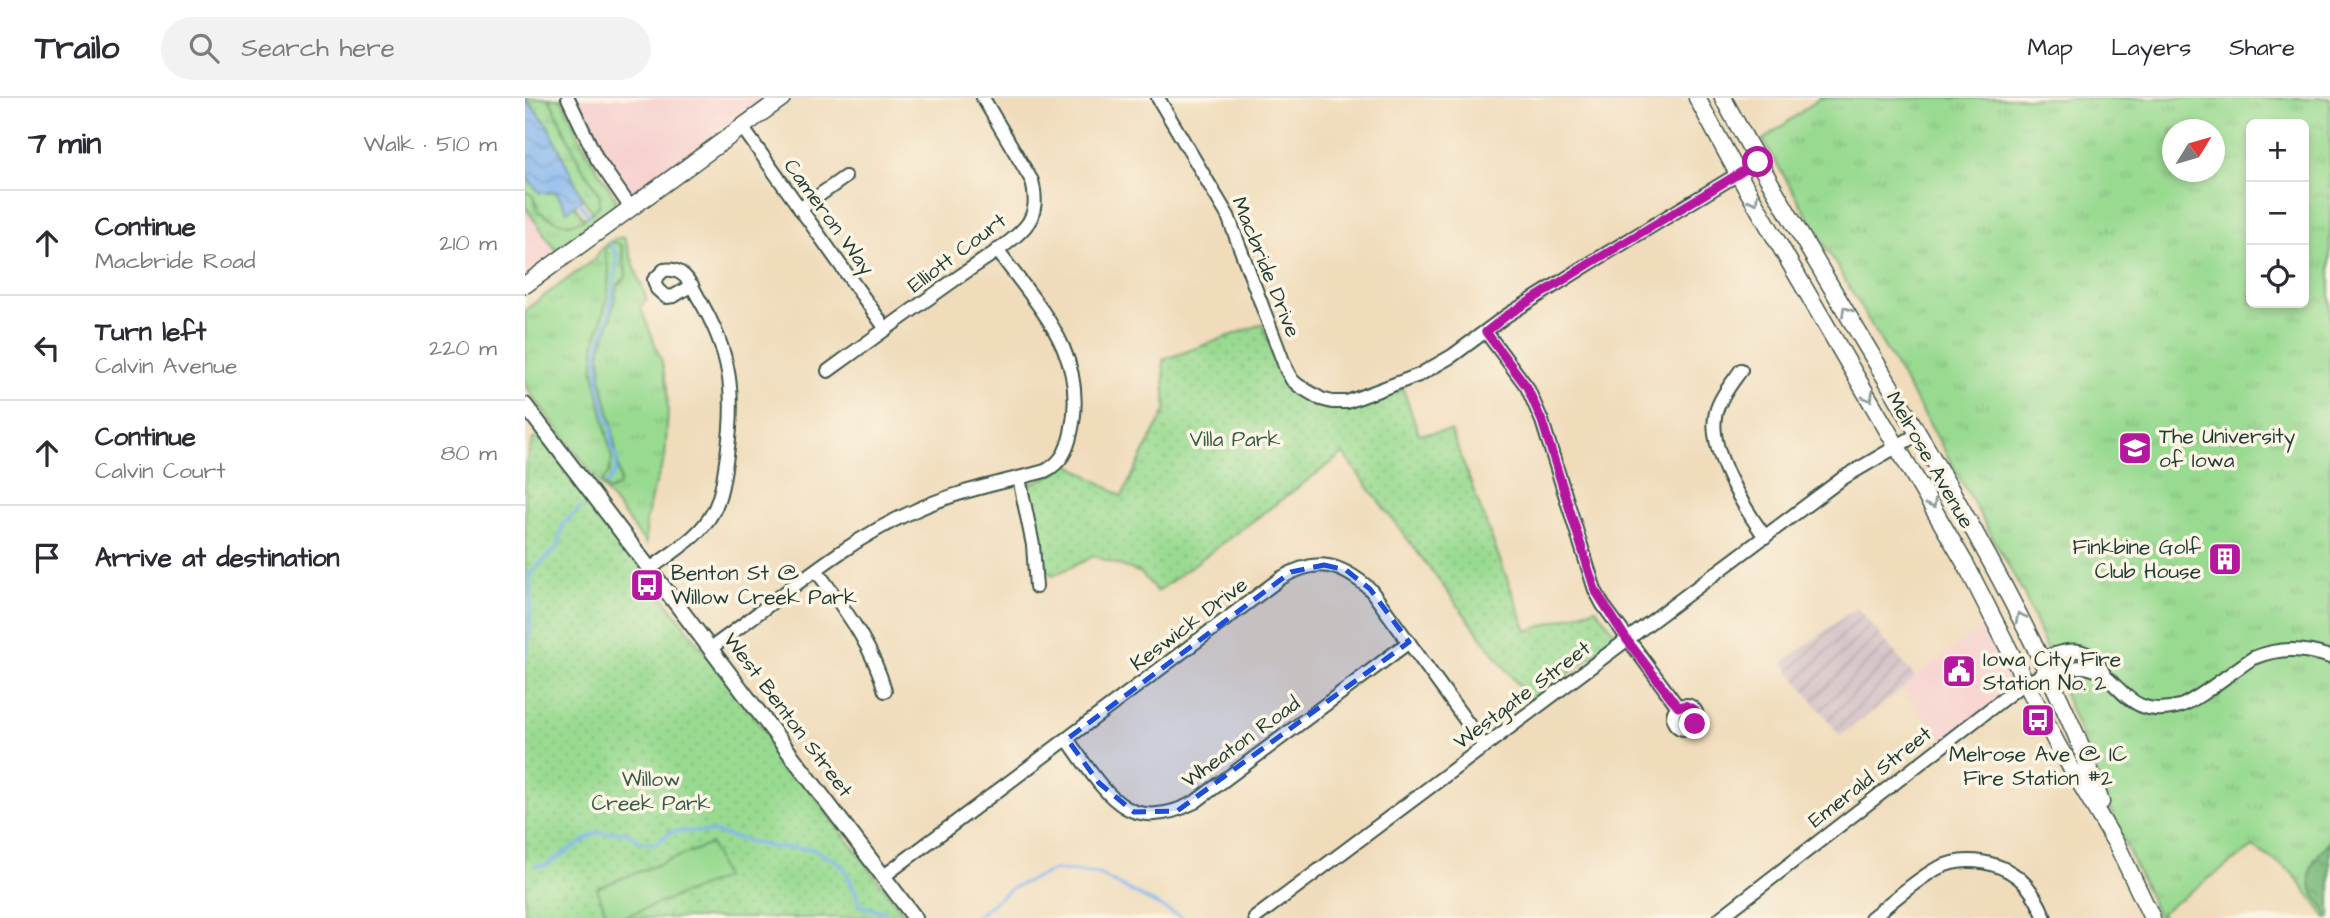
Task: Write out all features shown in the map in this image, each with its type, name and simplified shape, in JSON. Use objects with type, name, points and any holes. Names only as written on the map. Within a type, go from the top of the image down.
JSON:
[{"type":"main road","points":[[525,285],[782,98]]},
{"type":"main road","name":"Melrose Avenue","points":[[1697,98],[1738,174],[1966,565],[2057,744],[2118,847],[2152,918]]},
{"type":"main road","name":"Melrose Avenue","points":[[1723,98],[1982,546],[2046,670],[2080,745],[2118,847]]},
{"type":"street","points":[[568,98],[597,159],[631,208]]},
{"type":"street","name":"Elliott Court","points":[[828,371],[997,250],[1024,227],[1035,207],[1035,193],[1027,170],[983,98]]},
{"type":"street","name":"Macbride Drive","points":[[1158,98],[1228,216],[1292,380],[1321,399],[1347,402],[1419,375],[1486,332]]},
{"type":"street","name":"Cameron Way","points":[[742,127],[886,329]]},
{"type":"street","points":[[1678,707],[1603,605],[1588,574],[1542,421],[1532,398],[1510,362],[1486,332],[1506,316],[1589,264],[1758,162]]},
{"type":"street","points":[[800,209],[845,177]]},
{"type":"street","points":[[711,648],[869,534],[918,509],[963,492],[1045,471],[1054,467],[1063,456],[1073,422],[1074,385],[1065,348],[997,250]]},
{"type":"street","points":[[650,569],[694,536],[705,524],[719,496],[725,468],[731,416],[731,382],[720,342],[692,285]]},
{"type":"street","points":[[1741,370],[1720,401],[1714,415],[1715,430],[1729,479],[1738,499],[1765,537]]},
{"type":"street","name":"West Benton Street","points":[[526,407],[915,918]]},
{"type":"street","name":"Westgate Street","points":[[1255,918],[1843,478],[1918,434]]},
{"type":"street","points":[[1019,478],[1033,545],[1036,587]]},
{"type":"street","name":"Keswick Drive","points":[[884,877],[1281,578],[1303,567],[1335,566],[1358,578],[1370,589],[1485,747]]},
{"type":"street","points":[[816,570],[874,655],[885,691]]},
{"type":"street","name":"Wheaton Road","points":[[1067,739],[1099,783],[1122,806],[1148,815],[1169,813],[1195,802],[1409,642]]},
{"type":"street","points":[[2046,670],[2080,667],[2097,670],[2132,702],[2143,707],[2161,709],[2184,705],[2253,658],[2266,653],[2294,649],[2310,650],[2330,657]]},
{"type":"street","points":[[2046,670],[2065,650],[2080,651],[2092,656],[2106,677]]},
{"type":"street","name":"Emerald Street","points":[[1720,918],[2046,670]]},
{"type":"street","points":[[1871,918],[1938,868],[1971,861],[1990,863],[2018,877],[2035,897],[2045,918]]},
{"type":"highlighted area","points":[[1324,565],[1346,570],[1370,589],[1409,642],[1177,811],[1134,812],[1099,783],[1067,739],[1291,572]]},
{"type":"shaded area","points":[[568,98],[765,98],[625,200]]},
{"type":"shaded area","points":[[525,207],[556,250],[525,273]]},
{"type":"shaded area","points":[[1857,607],[1915,677],[1840,736],[1783,662]]},
{"type":"shaded area","points":[[1988,622],[2021,686],[1947,743],[1902,689]]},
{"type":"green space","points":[[526,98],[549,98],[579,162],[600,196],[599,205],[593,213],[583,199],[547,124]]},
{"type":"green space","points":[[549,98],[561,98],[588,154],[616,199],[613,208],[556,250],[525,207],[525,191],[533,196],[535,204],[547,217],[569,224],[584,219],[599,206],[600,196],[579,162]]},
{"type":"green space","name":"The University of Iowa","points":[[1820,98],[2330,98],[2330,918],[2326,918],[2291,871],[2253,847],[2161,913],[2163,918],[2159,918],[2119,830],[2024,594],[1937,437],[1763,140]]},
{"type":"green space","points":[[525,176],[540,193],[556,192],[567,210],[574,205],[584,219],[566,224],[538,211],[533,196],[525,191]]},
{"type":"green space","points":[[624,237],[647,301],[640,306],[661,359],[667,387],[665,458],[651,497],[646,522],[646,544],[525,386],[525,310],[596,258],[607,243]],"holes":[[[623,251],[626,273],[617,286],[600,355],[601,378],[620,479],[609,473],[613,459],[594,371],[594,347],[607,299],[609,272]]]},
{"type":"green space","points":[[614,242],[621,245],[626,277],[617,286],[600,355],[601,378],[620,479],[619,486],[609,491],[602,482],[609,473],[612,459],[594,371],[594,347],[607,299],[609,272],[604,249]]},
{"type":"green space","name":"Villa Park","points":[[1262,324],[1281,372],[1288,383],[1307,400],[1328,407],[1348,409],[1403,389],[1419,434],[1451,431],[1527,631],[1596,608],[1613,631],[1614,639],[1531,702],[1343,454],[1157,592],[1141,573],[1094,556],[1053,576],[1043,565],[1028,487],[1030,484],[1056,473],[1067,463],[1122,496],[1166,409],[1163,360]]},
{"type":"green space","name":"Willow Creek Park","points":[[539,437],[907,918],[525,918],[525,464],[533,439]]},
{"type":"green space","points":[[2330,840],[2330,918],[2327,918],[2312,890],[2310,875],[2319,854]]},
{"type":"green space","points":[[711,844],[724,878],[621,918],[608,918],[597,888]]},
{"type":"water","points":[[525,98],[547,124],[583,199],[567,211],[556,192],[540,193],[525,176]]},
{"type":"waterway","points":[[577,199],[589,216]]},
{"type":"waterway","points":[[607,484],[616,471],[616,456],[599,383],[597,351],[609,316],[616,268],[617,256],[611,245]]},
{"type":"waterway","points":[[525,662],[530,632],[530,573],[558,547],[563,524],[581,508]]},
{"type":"waterway","points":[[535,866],[546,865],[596,833],[627,832],[640,842],[655,844],[673,831],[713,832],[771,847],[812,849],[836,861],[845,869],[861,906],[885,912]]},
{"type":"waterway","points":[[974,918],[1012,888],[1054,870],[1096,873],[1183,918]]},
{"type":"place","name":"The University of Iowa","points":[[2135,448]]},
{"type":"place","name":"Finkbine Golf Club House","points":[[2225,559]]},
{"type":"place","name":"Benton St @ Willow Creek Park","points":[[647,585]]},
{"type":"place","name":"Iowa City Fire Station No. 2","points":[[1959,671]]},
{"type":"place","name":"Melrose Ave @ IC Fire Station #2","points":[[2038,720]]},
{"type":"route","points":[[1695,724],[1697,714],[1693,707],[1678,707],[1627,640],[1595,590],[1542,421],[1527,387],[1486,332],[1506,316],[1589,264],[1758,162]]}]
